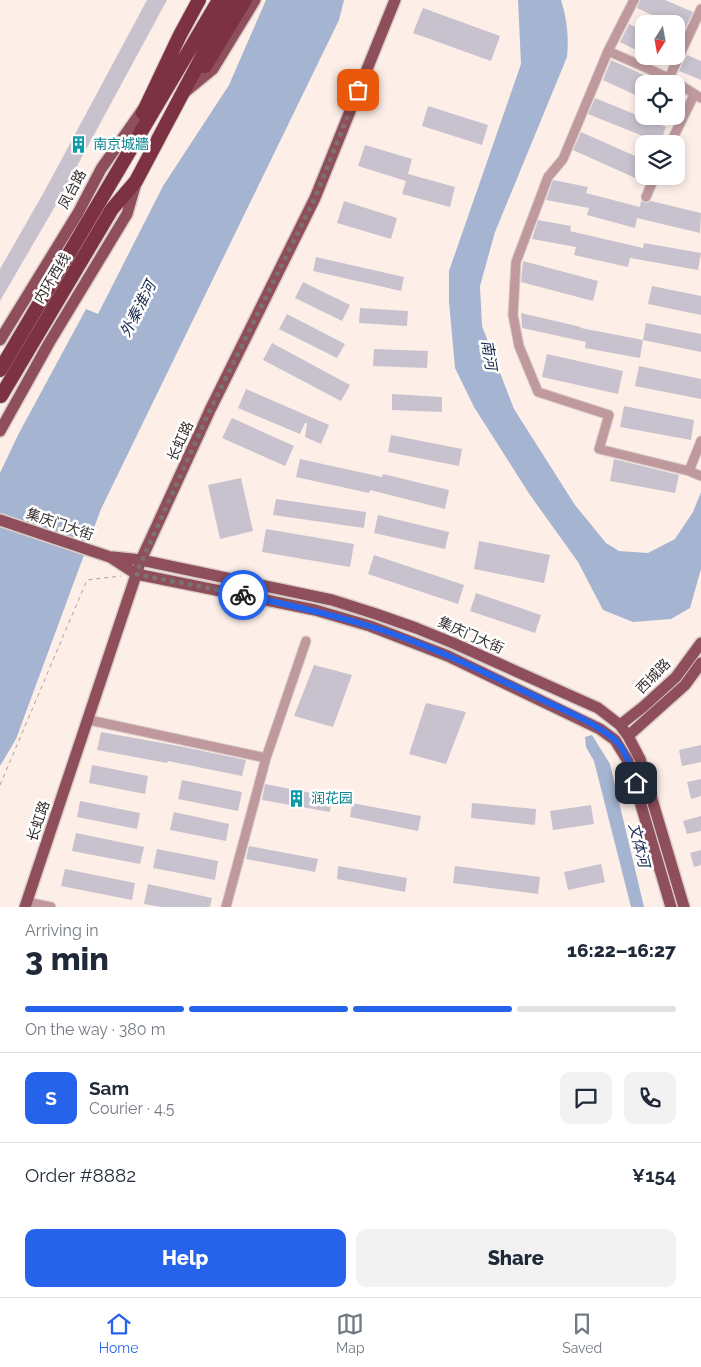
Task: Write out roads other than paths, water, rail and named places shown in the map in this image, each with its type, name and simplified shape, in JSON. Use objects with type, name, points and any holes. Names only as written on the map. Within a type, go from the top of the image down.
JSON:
[{"type":"highway","name":"凤台路","points":[[147,104],[199,0]]},
{"type":"highway","points":[[116,174],[181,63],[229,6],[245,0]]},
{"type":"highway","name":"内环西线","points":[[1,396],[112,209],[136,182],[229,6]]},
{"type":"highway","points":[[116,174],[147,104]]},
{"type":"highway","name":"内环西线","points":[[0,370],[116,174]]},
{"type":"main road","points":[[184,93],[213,69],[255,0]]},
{"type":"main road","name":"长虹路","points":[[26,905],[141,560],[210,410],[315,198],[395,0]]},
{"type":"main road","name":"凤台路","points":[[0,340],[78,213],[101,169],[147,104]]},
{"type":"main road","points":[[2,425],[48,343],[127,214],[136,182]]},
{"type":"main road","name":"集庆门大街","points":[[0,520],[106,556],[136,574],[315,610],[370,626],[448,656],[600,728],[615,740],[628,761],[671,907]]},
{"type":"main road","name":"集庆门大街","points":[[106,556],[141,560],[341,602],[416,628],[598,708],[620,725],[640,758],[684,907]]},
{"type":"main road","name":"西城路","points":[[620,725],[644,708],[676,677],[701,642]]},
{"type":"main road","name":"西城路","points":[[628,736],[685,685],[701,663]]},
{"type":"street","points":[[634,0],[608,51],[563,159],[548,177],[516,262],[513,315],[519,346],[538,392],[609,416],[599,449],[690,471],[701,476]]},
{"type":"street","points":[[670,75],[701,9]]},
{"type":"street","points":[[608,51],[662,75]]},
{"type":"street","points":[[675,135],[697,96],[685,88]]},
{"type":"street","points":[[646,197],[651,185]]},
{"type":"street","points":[[690,471],[701,441]]},
{"type":"street","points":[[226,907],[266,758],[306,641]]},
{"type":"street","points":[[89,720],[266,758]]},
{"type":"street","points":[[26,905],[51,907]]},
{"type":"water","name":"外秦淮河","points":[[266,0],[344,0],[339,20],[101,509],[16,739],[0,766],[0,473],[18,435],[86,309],[98,314],[163,186],[229,85]]},
{"type":"water","name":"南河","points":[[518,0],[561,0],[567,28],[567,57],[495,232],[480,286],[482,326],[514,409],[575,505],[606,543],[619,551],[648,553],[675,539],[693,512],[701,492],[701,569],[690,608],[671,619],[633,622],[603,610],[578,562],[530,495],[474,407],[455,368],[449,302],[449,271],[521,64]]},
{"type":"water","points":[[592,735],[610,764],[644,907],[631,907],[594,761],[586,747],[585,737]]},
{"type":"place","name":"南京城牆","points":[[79,144]]},
{"type":"place","name":"润花园","points":[[297,798]]},
{"type":"water label","name":"文体河","points":[[639,845]]}]
